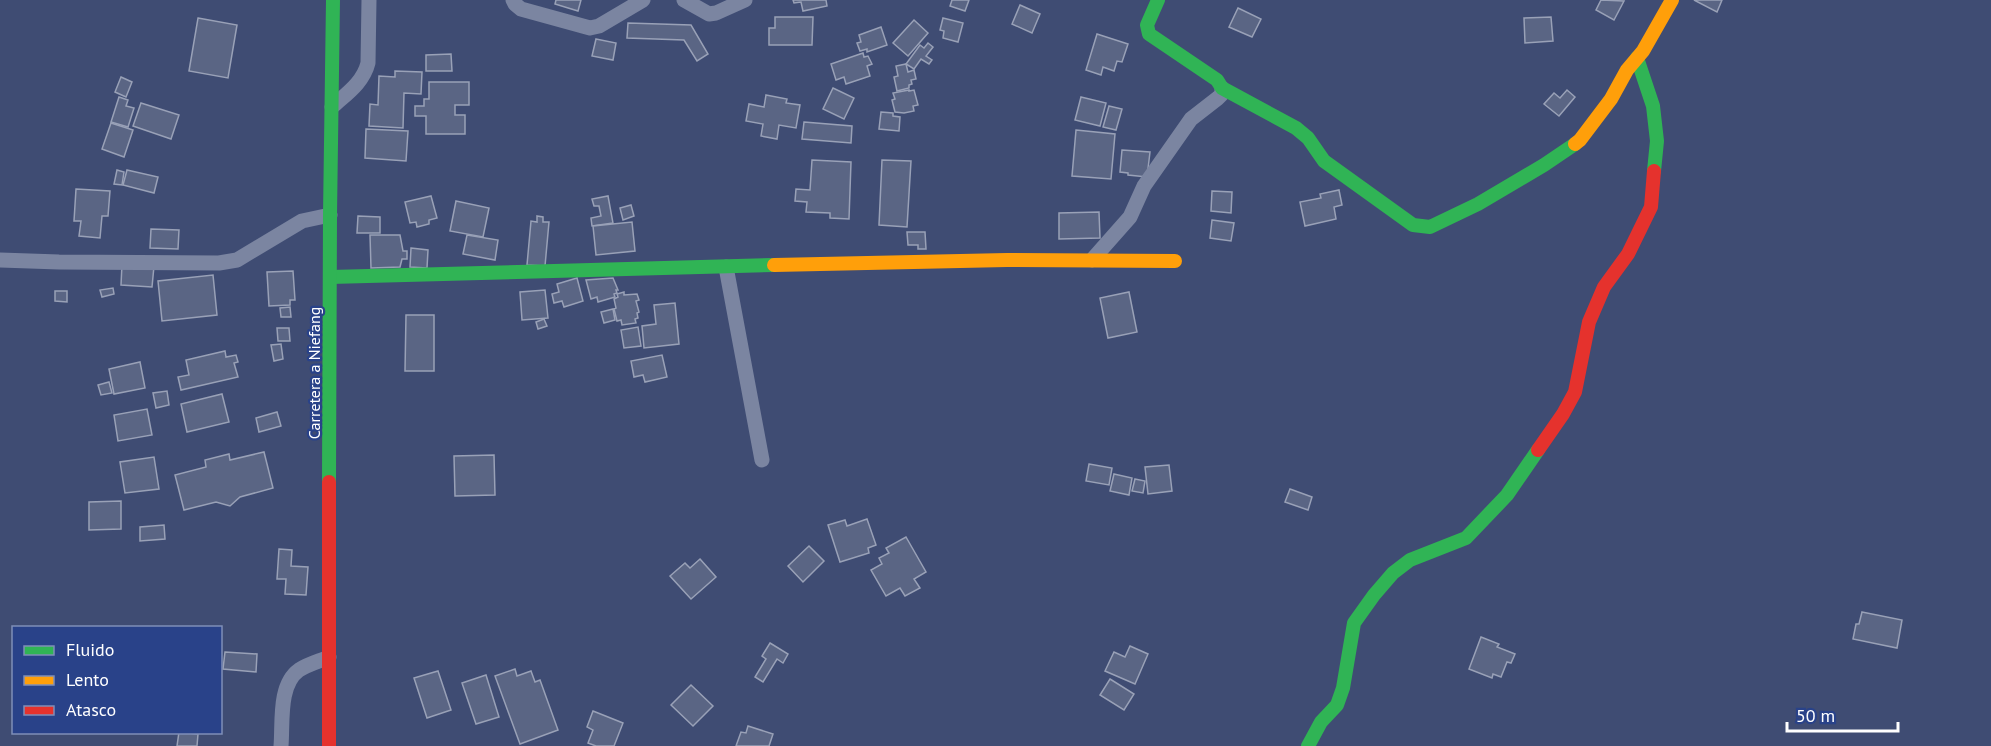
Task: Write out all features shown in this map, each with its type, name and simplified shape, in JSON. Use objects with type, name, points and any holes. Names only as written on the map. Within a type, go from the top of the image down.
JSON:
[{"type":"street","name":"Carretera a Niefang","points":[[329,746],[330,214],[333,0]]},
{"type":"street","points":[[332,107],[360,82],[366,72],[369,0]]},
{"type":"street","points":[[513,0],[520,9],[590,28],[598,26],[643,0]]},
{"type":"street","points":[[684,0],[709,14],[745,0]]},
{"type":"street","points":[[1092,260],[1130,217],[1144,186],[1191,119],[1221,94],[1217,80],[1149,34],[1147,25],[1158,0]]},
{"type":"street","points":[[1221,88],[1296,128],[1308,138],[1324,161],[1397,215],[1413,225],[1430,227],[1478,204],[1544,165],[1580,140],[1611,99],[1627,70],[1643,51],[1672,0]]},
{"type":"street","points":[[1308,746],[1321,722],[1337,705],[1343,688],[1354,624],[1374,595],[1393,573],[1410,560],[1466,538],[1507,495],[1557,423],[1575,392],[1589,322],[1604,287],[1628,254],[1651,207],[1657,141],[1653,106],[1638,58]]},
{"type":"street","points":[[0,260],[219,263],[237,260],[302,221],[330,214]]},
{"type":"street","points":[[330,277],[785,264],[1175,261]]},
{"type":"street","points":[[726,267],[762,460]]},
{"type":"street","points":[[281,746],[285,695],[291,678],[300,670],[329,657]]},
{"type":"building","points":[[556,0],[581,0],[578,11],[555,4]]},
{"type":"building","points":[[793,0],[826,0],[827,6],[803,11],[801,2],[794,3]]},
{"type":"building","points":[[952,0],[969,0],[965,11],[950,6]]},
{"type":"building","points":[[1601,0],[1624,1],[1614,20],[1596,10]]},
{"type":"building","points":[[1694,0],[1722,0],[1717,12]]},
{"type":"building","points":[[1020,5],[1040,14],[1032,33],[1012,24]]},
{"type":"building","points":[[1238,8],[1261,19],[1252,37],[1229,27]]},
{"type":"building","points":[[775,17],[813,17],[812,45],[769,45],[769,28],[775,28]]},
{"type":"building","points":[[1551,17],[1553,41],[1525,43],[1524,18]]},
{"type":"building","points":[[198,18],[237,25],[228,78],[189,71]]},
{"type":"building","points":[[943,18],[963,23],[958,42],[943,38],[944,31],[940,30]]},
{"type":"building","points":[[914,20],[928,33],[908,56],[893,43]]},
{"type":"building","points":[[628,23],[691,25],[708,54],[697,61],[684,40],[627,38]]},
{"type":"building","points":[[881,27],[887,45],[867,52],[867,49],[860,51],[857,43],[861,42],[859,35]]},
{"type":"building","points":[[1097,34],[1128,44],[1122,62],[1117,61],[1114,71],[1103,67],[1101,75],[1086,70]]},
{"type":"building","points":[[596,39],[616,43],[613,60],[592,56]]},
{"type":"building","points":[[928,43],[933,47],[926,56],[932,60],[929,64],[921,59],[914,69],[906,64],[920,45],[924,48]]},
{"type":"building","points":[[863,53],[864,57],[868,56],[872,64],[867,66],[870,76],[846,84],[844,77],[836,80],[831,64]]},
{"type":"building","points":[[451,54],[452,71],[426,71],[426,55]]},
{"type":"building","points":[[906,64],[908,72],[914,70],[916,79],[911,80],[912,84],[909,88],[897,91],[894,77],[898,76],[896,66]]},
{"type":"building","points":[[395,71],[422,72],[421,94],[404,93],[403,128],[369,126],[370,104],[378,105],[379,76],[395,77]]},
{"type":"building","points":[[121,77],[132,82],[126,97],[115,92]]},
{"type":"building","points":[[429,82],[469,82],[469,105],[455,105],[455,115],[465,115],[465,134],[426,134],[426,116],[415,116],[415,106],[424,106],[424,99],[429,99]]},
{"type":"building","points":[[833,88],[854,98],[844,119],[823,109]]},
{"type":"building","points":[[914,90],[918,105],[913,106],[914,111],[895,112],[893,93]]},
{"type":"building","points":[[1567,90],[1575,97],[1559,116],[1544,104],[1554,93],[1560,98]]},
{"type":"building","points":[[766,95],[787,99],[786,103],[800,105],[796,128],[779,125],[777,139],[761,136],[763,124],[746,121],[749,104],[764,107]]},
{"type":"building","points":[[119,97],[128,100],[126,106],[134,108],[128,127],[111,122]]},
{"type":"building","points":[[1081,97],[1106,103],[1100,126],[1075,120]]},
{"type":"building","points":[[141,103],[179,115],[171,139],[133,126]]},
{"type":"building","points":[[1109,106],[1122,109],[1116,130],[1103,127]]},
{"type":"building","points":[[881,112],[893,113],[893,116],[900,117],[899,131],[879,129]]},
{"type":"building","points":[[804,122],[852,126],[851,143],[802,139]]},
{"type":"building","points":[[111,123],[133,130],[124,157],[102,149]]},
{"type":"building","points":[[366,129],[408,131],[406,161],[365,158]]},
{"type":"building","points":[[1076,130],[1115,134],[1111,179],[1072,176]]},
{"type":"building","points":[[1122,150],[1150,152],[1147,177],[1120,172]]},
{"type":"building","points":[[812,160],[851,162],[849,219],[830,218],[830,213],[806,212],[807,202],[795,201],[796,189],[810,190]]},
{"type":"building","points":[[882,160],[911,161],[907,227],[879,225]]},
{"type":"building","points":[[117,170],[124,172],[122,185],[114,184]]},
{"type":"building","points":[[127,170],[158,177],[154,193],[123,185]]},
{"type":"building","points":[[76,189],[110,191],[108,216],[102,216],[100,238],[79,236],[81,221],[74,221]]},
{"type":"building","points":[[1339,190],[1342,205],[1334,207],[1336,219],[1305,226],[1300,202],[1321,198],[1320,194]]},
{"type":"building","points":[[1212,191],[1232,192],[1231,213],[1211,211]]},
{"type":"building","points":[[431,196],[437,218],[429,220],[429,224],[417,227],[416,222],[410,223],[405,202]]},
{"type":"building","points":[[608,196],[613,223],[592,226],[591,218],[601,216],[599,206],[594,206],[592,199]]},
{"type":"building","points":[[456,201],[489,208],[483,237],[450,231]]},
{"type":"building","points":[[631,205],[634,216],[623,220],[620,208]]},
{"type":"building","points":[[1099,212],[1100,238],[1059,239],[1059,213]]},
{"type":"building","points":[[358,216],[380,217],[380,233],[357,233]]},
{"type":"building","points":[[537,216],[543,217],[543,222],[549,222],[545,266],[527,265],[531,221],[537,222]]},
{"type":"building","points":[[1212,220],[1234,223],[1231,241],[1210,238]]},
{"type":"building","points":[[632,222],[635,251],[596,255],[593,226]]},
{"type":"building","points":[[151,229],[179,230],[178,249],[150,248]]},
{"type":"building","points":[[907,232],[925,232],[926,249],[918,249],[918,245],[908,245]]},
{"type":"building","points":[[370,235],[400,235],[403,251],[407,251],[407,259],[402,259],[400,267],[371,268]]},
{"type":"building","points":[[467,235],[498,240],[495,260],[463,254]]},
{"type":"building","points":[[411,248],[428,250],[427,268],[410,267]]},
{"type":"building","points":[[122,264],[154,266],[152,287],[121,285]]},
{"type":"building","points":[[293,271],[295,300],[290,300],[290,305],[269,306],[267,272]]},
{"type":"building","points":[[213,275],[217,315],[162,321],[158,281]]},
{"type":"building","points":[[577,278],[583,301],[564,307],[562,301],[554,303],[552,294],[559,292],[557,284]]},
{"type":"building","points":[[613,278],[618,290],[614,294],[615,297],[598,302],[597,297],[591,299],[586,280]]},
{"type":"building","points":[[113,288],[114,294],[102,297],[100,290]]},
{"type":"building","points":[[545,290],[548,318],[522,320],[520,292]]},
{"type":"building","points":[[55,291],[67,291],[67,302],[55,301]]},
{"type":"building","points":[[624,292],[624,295],[637,294],[639,312],[637,313],[638,318],[635,319],[636,323],[622,325],[621,320],[617,321],[614,299],[618,297],[617,294]]},
{"type":"building","points":[[1129,292],[1137,332],[1108,338],[1100,298]]},
{"type":"building","points":[[675,303],[679,344],[644,348],[642,326],[656,324],[654,305]]},
{"type":"building","points":[[290,307],[291,317],[281,317],[280,308]]},
{"type":"building","points":[[613,309],[615,320],[604,323],[601,312]]},
{"type":"building","points":[[406,315],[434,315],[434,371],[405,371]]},
{"type":"building","points":[[544,319],[547,326],[538,329],[536,322]]},
{"type":"building","points":[[638,327],[641,346],[624,348],[621,330]]},
{"type":"building","points":[[277,328],[289,328],[290,341],[278,341]]},
{"type":"building","points":[[281,344],[283,359],[274,361],[271,345]]},
{"type":"building","points":[[225,351],[226,357],[236,355],[238,362],[234,363],[238,377],[181,390],[178,377],[189,375],[186,360]]},
{"type":"building","points":[[662,355],[667,377],[645,382],[643,375],[634,377],[631,361]]},
{"type":"building","points":[[140,362],[145,388],[114,394],[109,369]]},
{"type":"building","points":[[109,382],[112,393],[101,395],[98,385]]},
{"type":"building","points":[[167,391],[169,405],[156,408],[153,393]]},
{"type":"building","points":[[222,394],[229,422],[187,432],[181,404]]},
{"type":"building","points":[[147,409],[152,435],[118,441],[114,415]]},
{"type":"building","points":[[277,412],[281,426],[259,432],[256,418]]},
{"type":"building","points":[[264,452],[273,488],[240,497],[230,506],[216,502],[184,510],[175,475],[206,467],[205,460],[229,454],[230,460]]},
{"type":"building","points":[[494,455],[495,495],[455,496],[454,456]]},
{"type":"building","points":[[154,457],[159,489],[125,493],[120,462]]},
{"type":"building","points":[[1089,464],[1112,468],[1109,485],[1086,481]]},
{"type":"building","points":[[1169,465],[1172,491],[1148,494],[1145,467]]},
{"type":"building","points":[[1114,474],[1132,478],[1129,495],[1110,491]]},
{"type":"building","points":[[1135,479],[1145,481],[1143,493],[1132,491]]},
{"type":"building","points":[[1290,489],[1312,497],[1308,510],[1285,502]]},
{"type":"building","points":[[121,501],[121,529],[89,530],[89,502]]},
{"type":"building","points":[[867,519],[876,545],[868,548],[869,553],[840,562],[828,525],[845,520],[847,526]]},
{"type":"building","points":[[164,525],[165,539],[140,541],[140,527]]},
{"type":"building","points":[[906,537],[926,572],[914,579],[920,588],[905,596],[900,588],[886,596],[871,570],[882,564],[879,558],[889,553],[886,548]]},
{"type":"building","points":[[809,546],[824,561],[803,582],[788,566]]},
{"type":"building","points":[[279,549],[292,550],[291,566],[308,567],[306,595],[285,594],[286,579],[277,579]]},
{"type":"building","points":[[700,559],[716,577],[691,599],[670,576],[685,563],[690,568]]},
{"type":"building","points":[[1862,612],[1902,620],[1897,648],[1853,639],[1856,624],[1859,624]]},
{"type":"building","points":[[1481,637],[1515,654],[1511,663],[1507,662],[1501,677],[1493,674],[1492,678],[1469,669]]},
{"type":"building","points":[[770,643],[788,654],[783,663],[777,659],[763,682],[755,677],[766,659],[762,656]]},
{"type":"building","points":[[1130,646],[1148,654],[1135,684],[1105,671],[1114,652],[1125,657]]},
{"type":"building","points":[[225,652],[257,654],[256,672],[223,669]]},
{"type":"building","points":[[515,669],[517,676],[531,671],[535,682],[540,680],[558,730],[520,744],[495,676]]},
{"type":"building","points":[[438,671],[451,710],[427,718],[414,678]]},
{"type":"building","points":[[486,675],[499,717],[476,724],[462,683]]},
{"type":"building","points":[[1110,679],[1134,694],[1124,710],[1100,695]]},
{"type":"building","points":[[691,685],[713,706],[693,726],[671,705]]},
{"type":"building","points":[[593,711],[623,723],[614,746],[596,746],[588,743],[593,730],[587,727]]},
{"type":"building","points":[[748,726],[773,734],[769,746],[736,746],[741,732],[746,733]]},
{"type":"building","points":[[179,734],[198,734],[197,746],[177,746]]},
{"type":"traffic: fast","points":[[329,482],[333,0]]},
{"type":"traffic: fast","points":[[1158,0],[1147,25],[1149,34],[1217,80],[1222,88],[1296,128],[1308,138],[1324,161],[1413,225],[1430,227],[1478,204],[1575,144]]},
{"type":"traffic: fast","points":[[1637,58],[1653,106],[1657,141],[1654,171]]},
{"type":"traffic: fast","points":[[330,277],[774,265]]},
{"type":"traffic: fast","points":[[1308,746],[1321,722],[1337,705],[1343,688],[1354,623],[1374,595],[1393,573],[1410,560],[1466,538],[1507,495],[1538,450]]},
{"type":"traffic: slow","points":[[1575,144],[1611,99],[1627,70],[1643,51],[1672,0]]},
{"type":"traffic: slow","points":[[774,265],[1007,260],[1175,261]]},
{"type":"traffic: jam","points":[[1538,450],[1575,392],[1589,322],[1604,287],[1628,254],[1651,207],[1654,171]]},
{"type":"traffic: jam","points":[[329,482],[329,746]]}]
